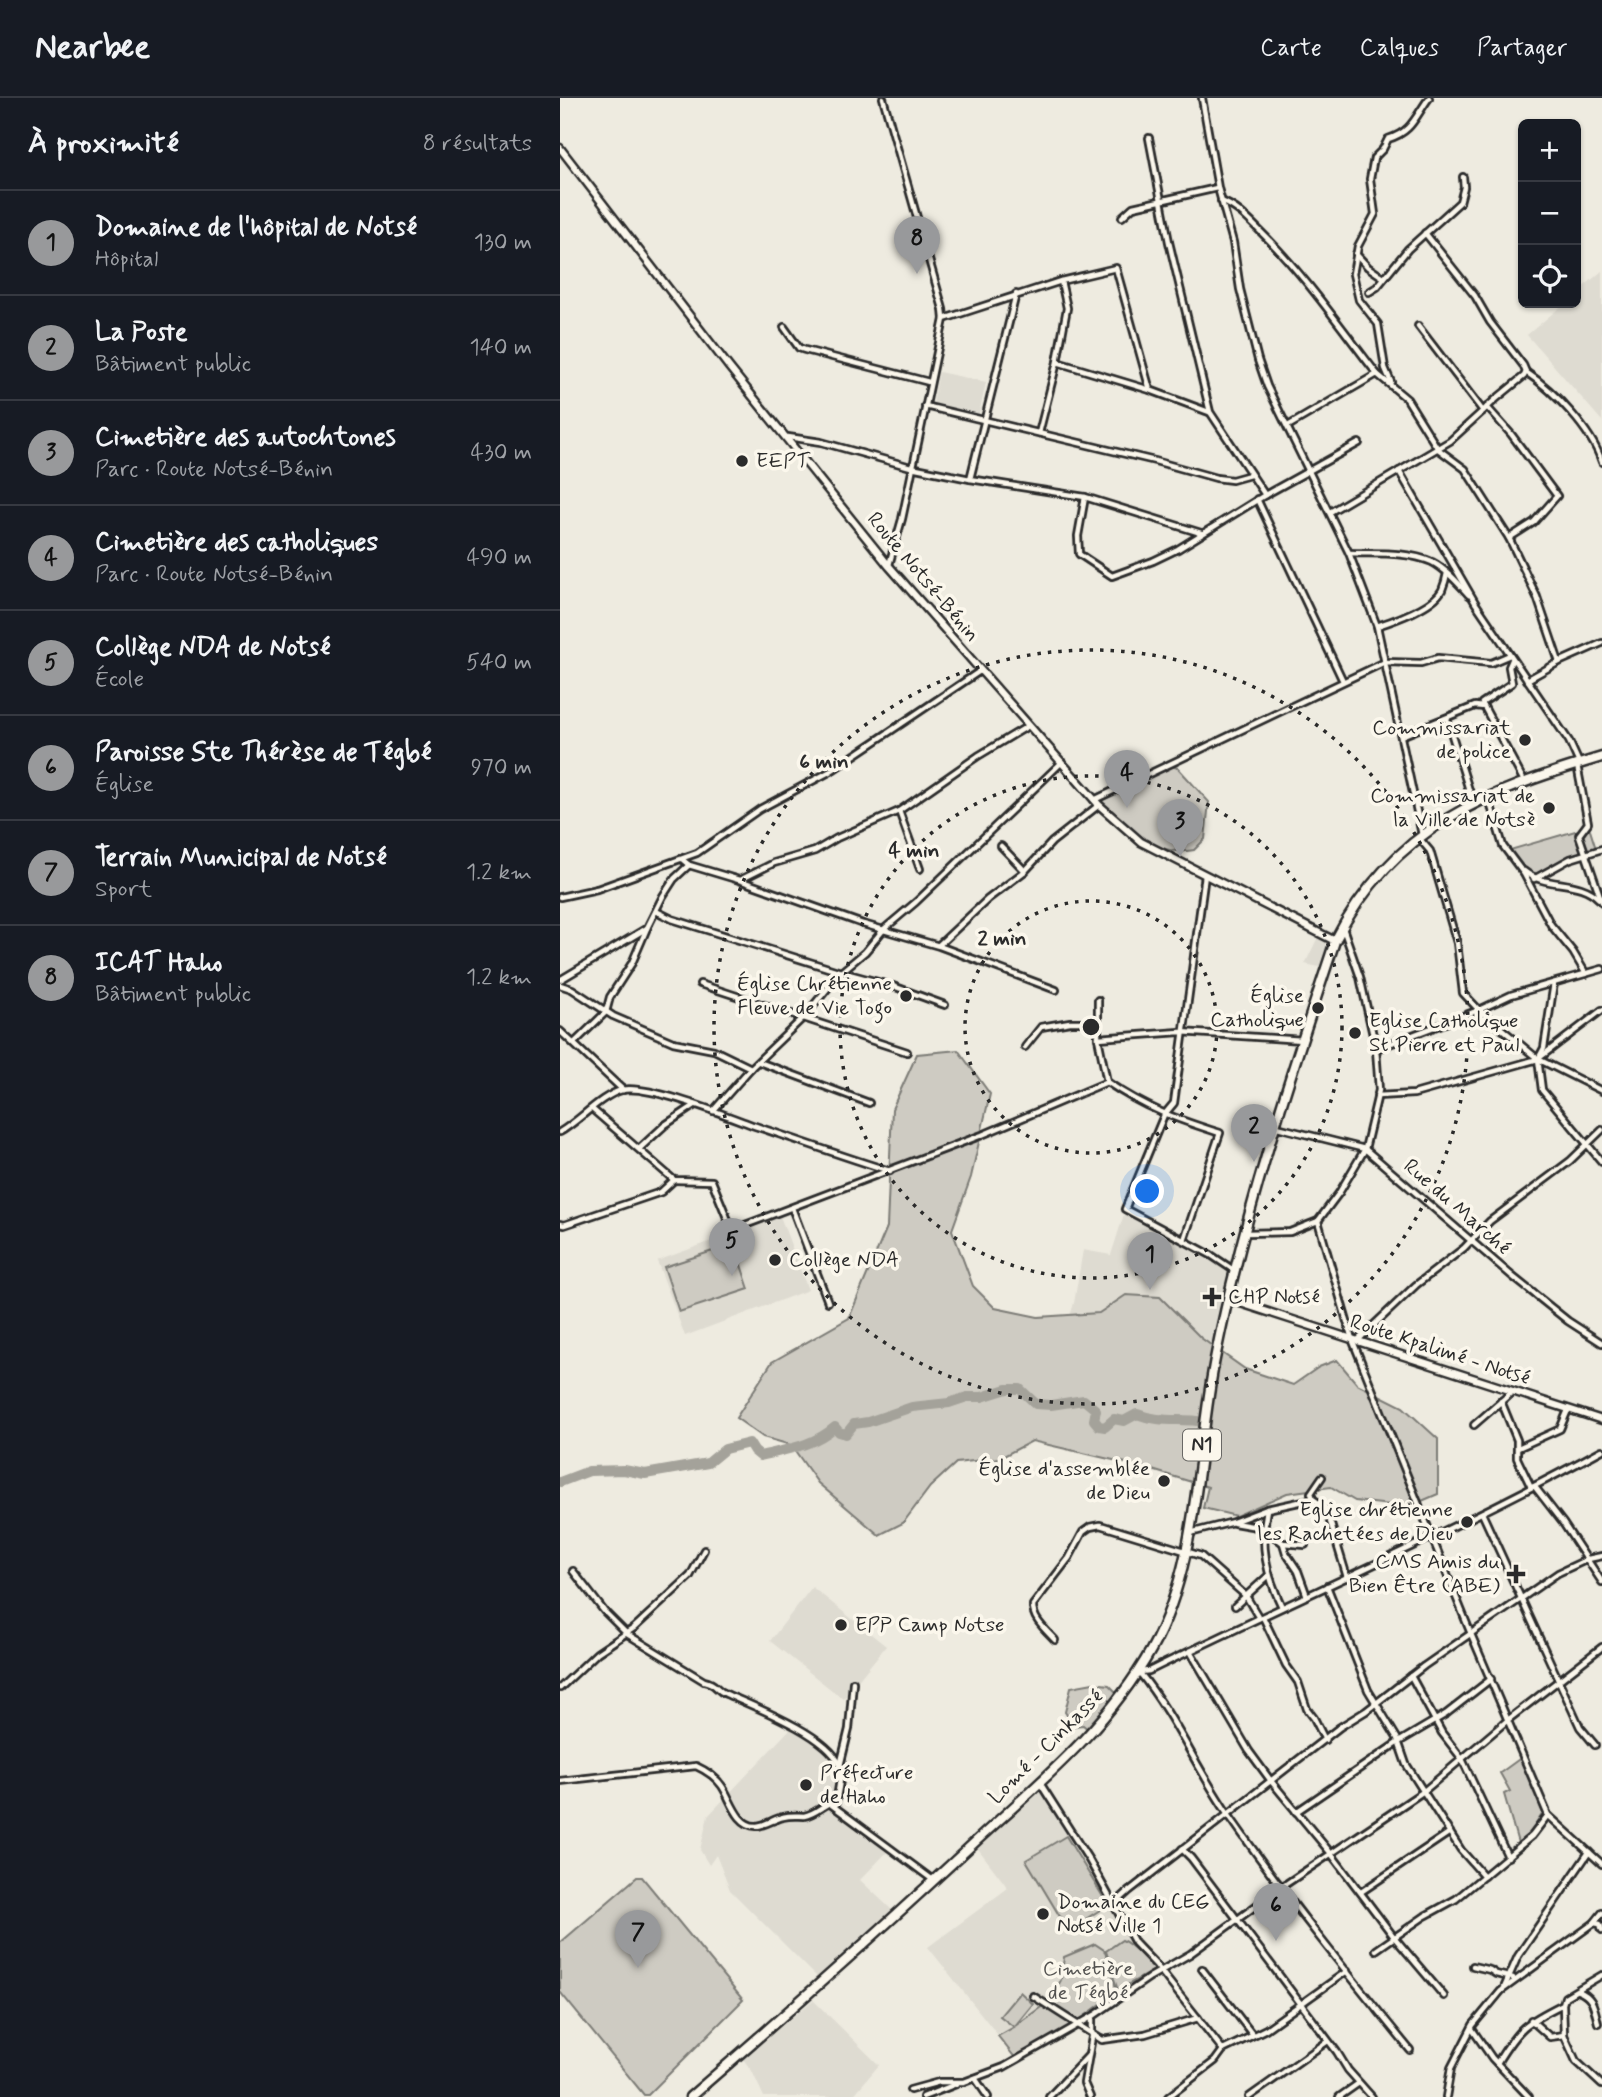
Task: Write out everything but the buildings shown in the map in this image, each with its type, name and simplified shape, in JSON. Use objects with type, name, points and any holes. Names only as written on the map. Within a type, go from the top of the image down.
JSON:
[{"type":"highway","name":"Lomé - Cinkassé","points":[[690,2097],[934,1881],[1040,1783],[1104,1719],[1139,1672],[1164,1623],[1186,1552],[1209,1395],[1228,1299],[1277,1127],[1335,941],[1380,876],[1420,836],[1488,796],[1602,757]]},
{"type":"main road","name":"Route Notsé-Bénin","points":[[560,148],[729,367],[889,566],[1096,802],[1141,842],[1335,941]]},
{"type":"main road","name":"Route Kpalimé - Notsé","points":[[1228,1299],[1602,1420]]},
{"type":"street","points":[[883,98],[944,319],[902,519],[889,566]]},
{"type":"street","points":[[1202,98],[1218,188],[1233,242],[1240,289],[1258,360],[1267,386],[1349,553],[1377,626],[1420,836],[1430,851],[1457,943],[1463,993],[1479,1010],[1538,1059],[1602,1091]]},
{"type":"street","points":[[1395,387],[1385,368],[1378,324],[1359,300],[1353,274],[1358,246],[1375,214],[1370,178],[1374,158],[1388,139],[1404,133],[1429,98]]},
{"type":"street","points":[[1149,138],[1169,243],[1210,412],[1265,495]]},
{"type":"street","points":[[1369,292],[1377,287],[1408,249],[1460,202],[1464,187],[1463,177]]},
{"type":"street","points":[[1122,217],[1133,207],[1218,188]]},
{"type":"street","points":[[1221,200],[1233,205],[1270,240],[1329,310],[1377,374],[1395,387],[1418,413],[1438,449],[1465,470],[1509,538],[1537,597],[1559,662]]},
{"type":"street","points":[[1425,233],[1475,296],[1526,372],[1546,386],[1585,430],[1602,462]]},
{"type":"street","points":[[1356,254],[1384,278]]},
{"type":"street","points":[[944,319],[1061,281],[1115,268],[1150,390]]},
{"type":"street","points":[[1039,433],[1067,308],[1061,281]]},
{"type":"street","points":[[970,479],[1016,295]]},
{"type":"street","points":[[1418,326],[1485,409],[1511,434],[1558,496],[1534,522],[1509,538]]},
{"type":"street","points":[[784,327],[799,348],[805,351],[929,382]]},
{"type":"street","points":[[1057,362],[1150,390],[1210,412]]},
{"type":"street","points":[[1330,512],[1450,441],[1526,372]]},
{"type":"street","points":[[1288,426],[1377,374]]},
{"type":"street","points":[[925,406],[1216,478],[1232,480],[1250,475]]},
{"type":"street","points":[[788,438],[821,442],[911,467],[970,479],[1085,497],[1201,533]]},
{"type":"street","points":[[1085,497],[1078,537],[1079,554],[1112,576],[1178,550],[1257,499],[1359,443]]},
{"type":"street","points":[[1399,471],[1476,604],[1569,741],[1578,764],[1588,823],[1579,835],[1602,902]]},
{"type":"street","points":[[1257,499],[1343,681]]},
{"type":"street","points":[[1349,553],[1398,554],[1432,562],[1447,573],[1476,604]]},
{"type":"street","points":[[1377,626],[1400,618],[1436,597],[1441,592],[1447,573]]},
{"type":"street","points":[[1527,680],[1602,643]]},
{"type":"street","points":[[939,946],[988,900],[1025,871],[1096,802],[1385,662],[1421,663],[1438,658],[1491,663],[1511,657]]},
{"type":"street","points":[[1511,657],[1509,667],[1512,683],[1482,703],[1525,782]]},
{"type":"street","points":[[560,897],[597,889],[697,853],[760,809],[831,771],[980,671]]},
{"type":"street","points":[[1401,736],[1475,706],[1484,707]]},
{"type":"street","points":[[1447,719],[1473,803]]},
{"type":"street","points":[[739,880],[774,863],[815,851],[837,838],[899,811],[1028,726]]},
{"type":"street","points":[[713,1111],[751,1068],[804,1017],[841,972],[865,952],[884,929],[916,902],[1060,763]]},
{"type":"street","points":[[1488,796],[1503,846],[1521,869],[1551,925],[1573,952],[1586,974]]},
{"type":"street","points":[[899,811],[920,869]]},
{"type":"street","points":[[1001,846],[1025,871]]},
{"type":"street","points":[[1534,879],[1570,859],[1602,849]]},
{"type":"street","points":[[683,860],[689,865],[863,924],[939,946],[1056,990]]},
{"type":"street","points":[[574,1043],[606,1012],[610,996],[632,963],[656,911],[674,880],[689,865]]},
{"type":"street","points":[[1521,869],[1534,879],[1585,888],[1602,902]]},
{"type":"street","points":[[1205,876],[1174,1103],[1164,1115],[1125,1209],[1235,1271]]},
{"type":"street","points":[[656,911],[672,919],[893,986],[945,1006]]},
{"type":"street","points":[[1246,1233],[1290,1232],[1318,1221],[1339,1193],[1365,1149],[1379,1090],[1376,1049],[1360,977],[1343,927]]},
{"type":"street","points":[[560,979],[647,929]]},
{"type":"street","points":[[1376,1049],[1511,995],[1602,970]]},
{"type":"street","points":[[1554,983],[1544,1048],[1538,1059],[1542,1090],[1602,1162]]},
{"type":"street","points":[[699,984],[907,1052]]},
{"type":"street","points":[[560,985],[572,989],[606,1012],[673,1042],[714,1050],[751,1068]]},
{"type":"street","points":[[1098,1000],[1098,1038],[1107,1082],[1134,1101],[1164,1115],[1220,1133],[1184,1240]]},
{"type":"street","points":[[1377,1096],[1414,1094],[1538,1059],[1602,1010]]},
{"type":"street","points":[[1025,1047],[1041,1027],[1070,1022],[1098,1022]]},
{"type":"street","points":[[560,1031],[623,1090]]},
{"type":"street","points":[[1098,1038],[1184,1032],[1304,1040]]},
{"type":"street","points":[[759,1062],[869,1103]]},
{"type":"street","points":[[592,1109],[674,1180],[712,1181],[732,1230],[891,1171],[1107,1082]]},
{"type":"street","points":[[560,1132],[623,1090],[640,1090],[696,1105],[891,1171]]},
{"type":"street","points":[[639,1149],[665,1125],[696,1105]]},
{"type":"street","name":"Rue du Marché","points":[[1277,1127],[1365,1149],[1568,1321],[1602,1343]]},
{"type":"street","points":[[1355,1340],[1416,1285],[1472,1241],[1490,1221],[1570,1161],[1602,1130]]},
{"type":"street","points":[[560,1224],[564,1225],[661,1192],[674,1180]]},
{"type":"street","points":[[792,1208],[828,1302]]},
{"type":"street","points":[[1318,1221],[1355,1340],[1471,1634],[1548,1815],[1602,1864]]},
{"type":"street","points":[[1474,1426],[1512,1392]]},
{"type":"street","points":[[1501,1401],[1514,1432],[1518,1448],[1517,1458],[1533,1487],[1588,1559],[1602,1582]]},
{"type":"street","points":[[1518,1448],[1560,1429],[1568,1409]]},
{"type":"street","points":[[1410,2050],[1228,1815],[1139,1672],[1149,1671],[1432,1538],[1602,1450]]},
{"type":"street","points":[[1322,1477],[1311,1493],[1313,1499],[1326,1508],[1347,1577]]},
{"type":"street","points":[[1189,1533],[1233,1522],[1267,1508],[1313,1499]]},
{"type":"street","points":[[1267,1508],[1263,1528],[1264,1560],[1282,1607]]},
{"type":"street","points":[[1482,1513],[1580,1727],[1595,1745]]},
{"type":"street","points":[[1233,1522],[1263,1528],[1283,1543],[1305,1545]]},
{"type":"street","points":[[1055,1640],[1037,1620],[1032,1610],[1033,1605],[1069,1558],[1083,1532],[1090,1527],[1100,1525],[1201,1556],[1247,1596],[1297,1682],[1307,1709],[1325,1740]]},
{"type":"street","points":[[1283,1543],[1298,1571],[1307,1596]]},
{"type":"street","points":[[560,1688],[597,1653],[627,1633],[690,1576],[704,1550]]},
{"type":"street","points":[[1116,1907],[1119,1900],[1182,1849],[1411,1676],[1558,1573],[1588,1559],[1602,1556]]},
{"type":"street","points":[[573,1571],[604,1611],[627,1633],[704,1681],[714,1683],[723,1693],[739,1698],[808,1734],[834,1756],[840,1767]]},
{"type":"street","points":[[1235,1606],[1269,1575]]},
{"type":"street","points":[[1327,1586],[1368,1690],[1406,1764],[1461,1850],[1483,1876]]},
{"type":"street","points":[[923,2097],[1024,2057],[1190,1954],[1283,1886],[1424,1791],[1509,1719],[1602,1647]]},
{"type":"street","points":[[1189,1651],[1249,1751],[1271,1781],[1444,1996]]},
{"type":"street","points":[[1411,1676],[1442,1733],[1462,1759],[1508,1857]]},
{"type":"street","points":[[1296,1812],[1397,1743],[1436,1721],[1491,1679]]},
{"type":"street","points":[[835,1808],[840,1767],[849,1729],[853,1682]]},
{"type":"street","points":[[560,1781],[696,1766],[709,1772],[722,1786],[738,1816],[745,1823],[755,1826],[783,1816],[812,1814],[828,1803],[934,1881]]},
{"type":"street","points":[[1040,1783],[1135,1943],[1161,1970],[1223,2050]]},
{"type":"street","points":[[1376,1950],[1424,1916],[1456,1899],[1532,1836],[1548,1815]]},
{"type":"street","points":[[1360,1892],[1450,1832]]},
{"type":"street","points":[[1182,1849],[1372,2097]]},
{"type":"street","points":[[1446,2097],[1451,2068],[1472,2029],[1504,1989],[1518,1956],[1588,1853]]},
{"type":"street","points":[[1504,1989],[1594,1923],[1602,1913]]},
{"type":"street","points":[[1594,1923],[1600,1924],[1602,1930]]},
{"type":"street","points":[[1473,1966],[1490,1969],[1496,1974],[1517,1980]]},
{"type":"street","points":[[1202,1969],[1252,2034]]},
{"type":"street","points":[[1168,2097],[1215,2061],[1223,2050],[1266,2029],[1347,1971]]},
{"type":"street","points":[[1602,1975],[1565,1997],[1563,2004],[1563,2035],[1576,2061],[1602,2085]]},
{"type":"street","points":[[1577,1991],[1587,1994],[1594,2003],[1598,2023]]},
{"type":"street","points":[[1033,1996],[1102,2040],[1145,2034],[1198,2018]]},
{"type":"street","points":[[1497,2063],[1516,2034],[1531,2020],[1563,2004]]},
{"type":"street","points":[[1090,2097],[1084,2083],[1091,2017]]},
{"type":"street","points":[[1531,2020],[1550,2037],[1563,2035]]},
{"type":"street","points":[[1472,2029],[1497,2063],[1530,2097]]},
{"type":"street","points":[[1249,2097],[1328,2041]]},
{"type":"street","points":[[1048,2097],[1088,2055]]},
{"type":"street","points":[[975,2078],[988,2097]]},
{"type":"street","points":[[910,2090],[939,2082],[964,2082]]},
{"type":"street","points":[[1339,2097],[1359,2083]]},
{"type":"street","points":[[927,2085],[932,2095]]},
{"type":"shaded area","points":[[1602,271],[1602,421],[1527,335],[1559,308],[1581,308],[1581,289]]},
{"type":"shaded area","points":[[939,372],[986,382],[979,414],[933,403]]},
{"type":"shaded area","points":[[1318,937],[1328,942],[1319,967],[1305,964]]},
{"type":"shaded area","points":[[1124,1214],[1203,1251],[1228,1271],[1205,1382],[1064,1336],[1074,1303],[1083,1250],[1111,1255]]},
{"type":"shaded area","points":[[780,1216],[808,1290],[685,1336],[657,1261]]},
{"type":"shaded area","points":[[812,1587],[886,1646],[843,1699],[770,1641]]},
{"type":"shaded area","points":[[791,1728],[808,1736],[833,1758],[836,1780],[833,1802],[839,1814],[889,1850],[860,1880],[892,1910],[817,1977],[730,1890],[716,1855],[709,1865],[700,1850],[708,1816]]},
{"type":"shaded area","name":"Domaine du CEG Notsé Ville 1","points":[[1040,1790],[1131,1942],[1115,1944],[1104,1950],[1095,1944],[1064,1957],[1062,1976],[1052,1998],[1014,2027],[997,2034],[928,1947],[1008,1888],[976,1846]]},
{"type":"shaded area","points":[[813,2000],[879,2065],[852,2097],[764,2097],[743,2059]]},
{"type":"green space","points":[[1168,765],[1178,768],[1209,802],[1205,839],[1194,850],[1167,849],[1145,840],[1123,825],[1100,800]]},
{"type":"green space","points":[[1589,827],[1597,852],[1570,858],[1534,878],[1522,868],[1510,850]]},
{"type":"green space","points":[[958,1050],[990,1094],[971,1177],[952,1230],[973,1286],[995,1308],[1038,1317],[1099,1313],[1126,1295],[1160,1297],[1201,1338],[1245,1369],[1293,1385],[1319,1367],[1337,1360],[1357,1384],[1403,1407],[1438,1439],[1438,1494],[1408,1507],[1355,1501],[1331,1487],[1287,1493],[1236,1516],[1203,1508],[1208,1487],[1139,1466],[1032,1441],[1000,1458],[956,1463],[930,1487],[903,1523],[879,1535],[818,1483],[791,1445],[763,1437],[736,1418],[772,1362],[849,1318],[887,1227],[892,1109],[917,1054]]},
{"type":"green space","points":[[734,1244],[749,1289],[679,1312],[664,1267]]},
{"type":"green space","points":[[1093,1683],[1109,1685],[1116,1692],[1107,1709],[1089,1730],[1083,1725],[1074,1726],[1065,1712],[1071,1687]]},
{"type":"green space","points":[[1522,1757],[1543,1813],[1530,1833],[1518,1843],[1504,1794],[1510,1791],[1500,1773]]},
{"type":"green space","points":[[1066,1836],[1108,1905],[1068,1930],[1026,1860]]},
{"type":"green space","points":[[637,1877],[642,1877],[743,2000],[648,2095],[644,2095],[560,1992],[560,1943]]},
{"type":"green space","name":"Cimetière de Tégbé","points":[[1122,1940],[1157,1969],[1118,1990],[1113,1976],[1117,1992],[1078,2021],[1054,2006],[1051,1999],[1061,1980],[1064,1957],[1095,1944],[1104,1950],[1110,1964],[1106,1951]]},
{"type":"green space","points":[[1020,1992],[1033,2004],[1015,2026],[1044,2005],[1072,2025],[1016,2059],[998,2036],[1014,2027],[1000,2016]]},
{"type":"waterway","points":[[560,1482],[589,1471],[624,1470],[645,1474],[708,1463],[725,1449],[749,1443],[760,1456],[809,1443],[835,1427],[846,1434],[854,1424],[912,1407],[949,1403],[967,1397],[982,1397],[1007,1389],[1020,1389],[1036,1404],[1051,1405],[1084,1400],[1096,1410],[1094,1420],[1099,1426],[1105,1427],[1114,1419],[1124,1421],[1137,1414],[1159,1419],[1197,1421]]},
{"type":"place","name":"ICAT Haho","points":[[917,274]]},
{"type":"place","name":"EEPT","points":[[742,461]]},
{"type":"place","name":"Commissariat de police","points":[[1525,740]]},
{"type":"place","name":"Cimetière des catholiques","points":[[1127,808]]},
{"type":"place","name":"Commissariat de la Ville de Notsè","points":[[1549,808]]},
{"type":"place","name":"Cimetière des autochtones","points":[[1180,857]]},
{"type":"place","name":"Église Chrétienne Fleuve de Vie Togo","points":[[906,996]]},
{"type":"place","name":"Église Catholique","points":[[1318,1008]]},
{"type":"place","name":"Eglise Catholique St Pierre et Paul","points":[[1355,1033]]},
{"type":"place","name":"La Poste","points":[[1254,1162]]},
{"type":"place","name":"Collège NDA","points":[[775,1260]]},
{"type":"place","name":"Collège NDA de Notsé","points":[[732,1276]]},
{"type":"place","name":"Domaine de l'hôpital de Notsé","points":[[1150,1290]]},
{"type":"place","name":"CHP Notsé","points":[[1212,1297]]},
{"type":"place","name":"Église d'assemblée de Dieu","points":[[1164,1481]]},
{"type":"place","name":"Eglise chrétienne les Rachetées de Dieu","points":[[1467,1522]]},
{"type":"place","name":"CMS Amis du Bien Être (ABE)","points":[[1516,1574]]},
{"type":"place","name":"EPP Camp Notse","points":[[841,1625]]},
{"type":"place","name":"Préfecture de Haho","points":[[806,1785]]},
{"type":"place","name":"Domaine du CEG Notsé Ville 1","points":[[1043,1914]]},
{"type":"place","name":"Paroisse Ste Thérèse de Tégbé","points":[[1276,1941]]},
{"type":"place","name":"Terrain Municipal de Notsé","points":[[638,1968]]}]
